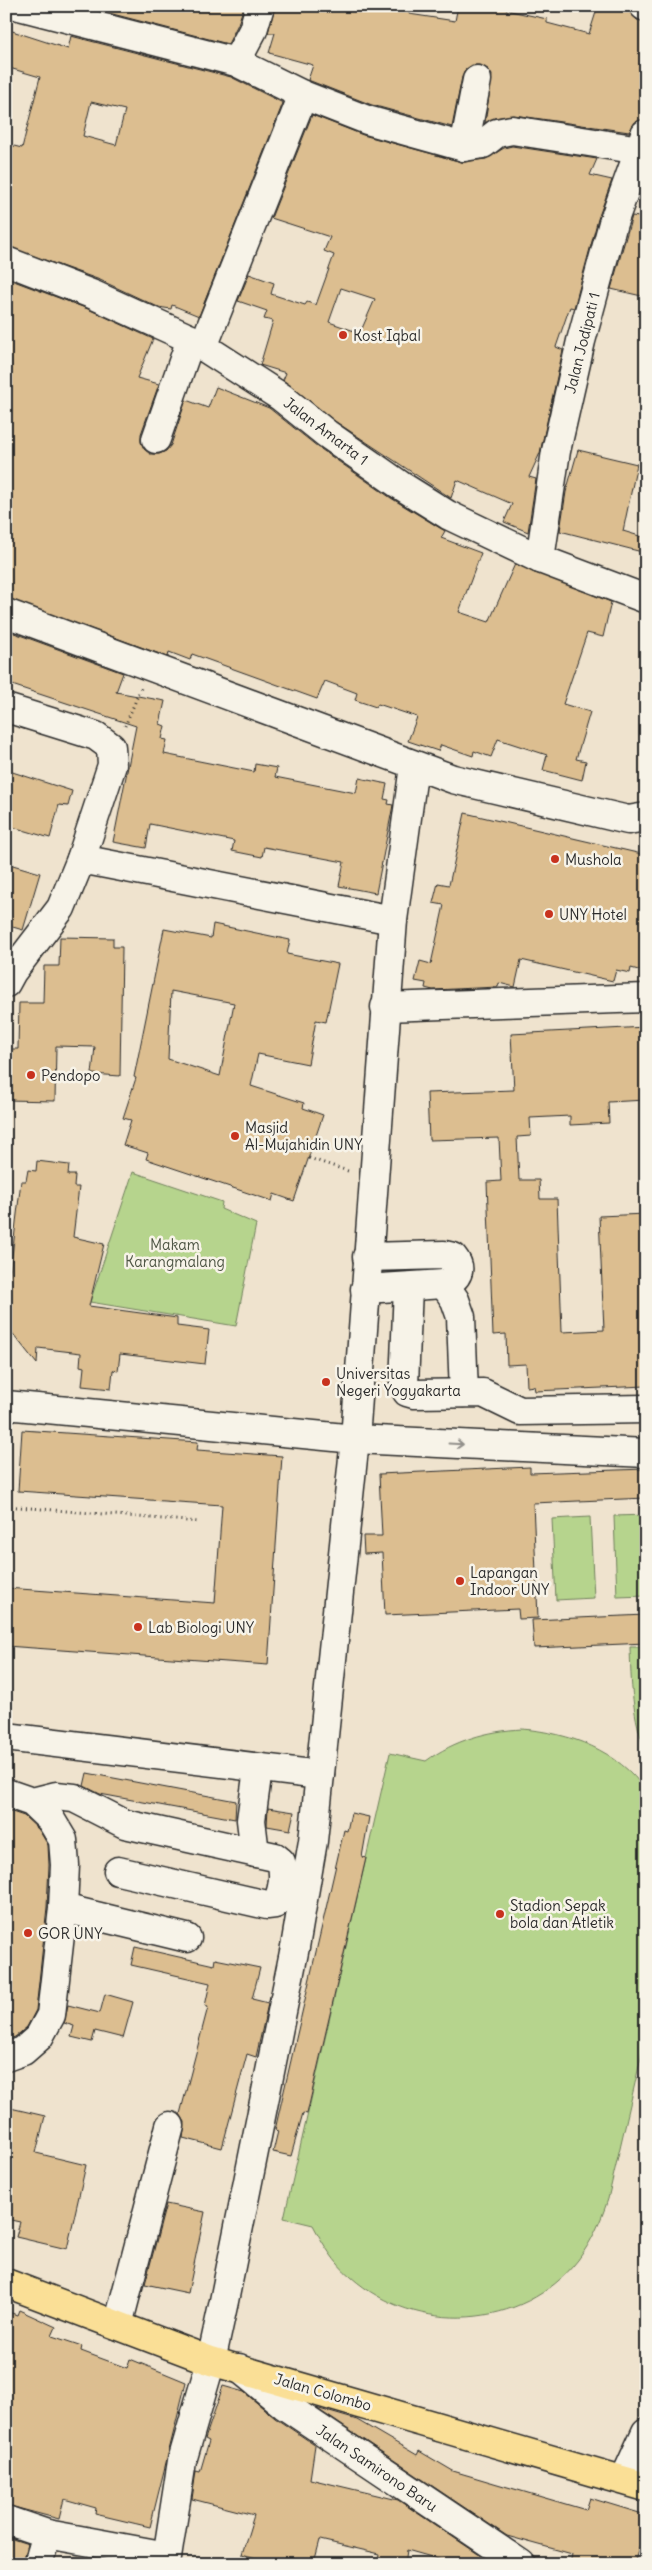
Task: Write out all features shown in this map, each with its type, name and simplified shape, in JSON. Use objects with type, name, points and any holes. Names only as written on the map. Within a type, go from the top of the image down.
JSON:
[{"type":"main road","name":"Jalan Colombo","points":[[6,2283],[211,2361],[238,2367],[635,2484]]},
{"type":"street","points":[[19,6],[236,62],[302,95],[367,120],[464,147],[483,144],[497,133],[512,130],[643,141]]},
{"type":"street","points":[[236,62],[253,30],[260,6]]},
{"type":"street","points":[[464,147],[477,80]]},
{"type":"street","points":[[156,439],[302,95]]},
{"type":"street","name":"Jalan Jodipati 1","points":[[540,559],[556,451],[581,341],[613,223],[643,141]]},
{"type":"street","name":"Jalan Amarta 1","points":[[6,262],[94,295],[197,343],[281,397],[327,434],[400,485],[448,515],[540,559],[646,598]]},
{"type":"street","points":[[6,613],[453,779],[628,820],[646,817]]},
{"type":"street","points":[[6,708],[96,736],[111,747],[112,765],[81,859],[61,908],[6,982]]},
{"type":"street","points":[[6,2520],[47,2534],[166,2560],[182,2461],[211,2361],[296,1947],[313,1842],[355,1438],[385,1007],[393,920],[414,766]]},
{"type":"street","points":[[81,859],[393,920]]},
{"type":"street","points":[[385,1007],[646,998]]},
{"type":"street","points":[[365,1289],[444,1284],[452,1282],[458,1276],[457,1262],[453,1257],[444,1255],[367,1257]]},
{"type":"street","points":[[444,1284],[455,1300],[461,1317],[464,1393]]},
{"type":"street","points":[[408,1287],[404,1385],[407,1392],[414,1394],[483,1393],[520,1411],[646,1409]]},
{"type":"street","points":[[8,1406],[408,1442],[646,1453]]},
{"type":"street","points":[[612,1410],[612,1452]]},
{"type":"street","points":[[6,1737],[320,1775]]},
{"type":"street","points":[[255,1853],[251,1820],[258,1769]]},
{"type":"street","points":[[6,1793],[32,1802],[51,1820],[63,1840],[65,1865],[63,1908],[50,2014],[39,2037],[23,2051],[6,2057]]},
{"type":"street","points":[[32,1802],[56,1796],[74,1798],[125,1824],[275,1857],[281,1862],[284,1870],[280,1898],[275,1904],[267,1905],[118,1870]]},
{"type":"street","points":[[63,1908],[188,1938]]},
{"type":"street","points":[[118,2325],[170,2126]]},
{"type":"street","name":"Jalan Samirono Baru","points":[[238,2367],[284,2405],[520,2564]]},
{"type":"street","points":[[635,2484],[646,2432]]},
{"type":"street","points":[[38,2564],[47,2534]]},
{"type":"path","points":[[111,747],[122,733],[148,666]]},
{"type":"path","points":[[309,1158],[359,1175],[373,1176]]},
{"type":"path","points":[[6,1473],[8,1406]]},
{"type":"path","points":[[6,1506],[199,1522]]},
{"type":"green space","name":"Makam Karangmalang","points":[[133,1172],[222,1202],[221,1209],[256,1224],[236,1326],[90,1302]]},
{"type":"green space","points":[[646,1515],[646,1596],[617,1597],[614,1516]]},
{"type":"green space","points":[[590,1517],[594,1598],[556,1600],[552,1519]]},
{"type":"green space","points":[[630,1647],[646,1647],[646,1751],[635,1713]]},
{"type":"green space","name":"Stadion Sepak bola dan Atletik","points":[[522,1729],[540,1731],[575,1740],[607,1754],[635,1777],[646,1791],[646,2036],[608,2199],[596,2231],[578,2260],[555,2283],[528,2301],[499,2312],[468,2317],[437,2316],[406,2309],[377,2296],[339,2266],[313,2225],[284,2218],[390,1753],[426,1761],[448,1747],[484,1734]]},
{"type":"building","points":[[82,6],[244,6],[228,44]]},
{"type":"building","points":[[275,6],[409,6],[409,14],[455,21],[458,6],[507,6],[506,10],[547,19],[547,23],[589,34],[598,6],[628,7],[631,14],[637,20],[646,22],[646,46],[639,75],[643,76],[641,85],[646,86],[646,119],[635,122],[629,132],[514,115],[494,118],[485,123],[492,75],[488,69],[479,65],[472,65],[466,69],[462,77],[452,127],[372,105],[308,80],[313,65],[269,53],[275,33],[268,33]]},
{"type":"building","points":[[6,29],[68,49],[71,36],[231,77],[283,103],[199,316],[172,305],[171,309],[158,307],[100,280],[6,246],[6,144],[22,148],[40,77],[6,67]],"holes":[[[91,102],[125,110],[116,145],[83,136]]]},
{"type":"building","points":[[312,115],[363,135],[462,162],[486,159],[504,148],[512,146],[597,159],[590,175],[612,180],[598,219],[574,308],[570,307],[556,347],[563,350],[540,453],[529,477],[536,479],[528,532],[504,522],[512,504],[457,480],[451,498],[336,422],[283,380],[286,373],[260,365],[273,321],[264,319],[267,311],[238,301],[249,274],[274,283],[271,294],[305,305],[307,302],[316,305],[334,255],[324,251],[330,237],[271,218]],"holes":[[[341,288],[375,299],[360,333],[329,322]]]},
{"type":"building","points":[[632,216],[646,218],[646,297],[611,289]]},
{"type":"building","points":[[6,278],[88,309],[153,339],[137,378],[159,384],[141,434],[141,442],[144,449],[150,454],[159,454],[166,451],[171,445],[186,400],[208,408],[216,387],[269,408],[318,447],[391,498],[445,531],[441,538],[481,553],[459,612],[489,622],[515,564],[611,602],[603,637],[587,633],[563,704],[590,712],[576,759],[586,761],[582,780],[543,770],[547,755],[498,739],[491,757],[474,751],[473,756],[441,745],[438,751],[408,741],[417,717],[378,704],[376,707],[355,700],[357,693],[325,681],[317,699],[192,654],[190,660],[169,652],[168,657],[6,598]]},
{"type":"building","points":[[578,450],[637,464],[623,531],[646,538],[646,553],[560,531],[566,492]]},
{"type":"building","points":[[6,630],[123,673],[116,692],[165,701],[160,724],[165,726],[162,739],[167,740],[164,754],[254,772],[255,764],[277,768],[275,777],[356,793],[359,778],[387,784],[384,799],[389,800],[388,804],[393,805],[376,893],[339,886],[344,862],[264,847],[262,857],[232,851],[234,841],[150,824],[146,848],[113,842],[136,726],[6,683]]},
{"type":"building","points":[[6,770],[72,791],[68,806],[59,805],[50,838],[6,825]]},
{"type":"building","points":[[465,813],[646,855],[646,904],[642,919],[646,920],[646,972],[631,968],[630,973],[616,970],[613,981],[521,960],[515,987],[499,983],[498,987],[433,990],[425,988],[426,983],[415,981],[420,961],[431,964],[444,905],[433,903],[438,883],[449,885]]},
{"type":"building","points":[[6,863],[40,873],[23,930],[6,925]]},
{"type":"building","points":[[213,924],[290,940],[287,954],[338,964],[326,1022],[316,1020],[308,1064],[258,1054],[251,1086],[304,1103],[303,1108],[323,1115],[294,1201],[274,1194],[272,1201],[146,1159],[148,1153],[123,1145],[131,1120],[123,1118],[136,1078],[134,1077],[164,929],[211,938]],"holes":[[[171,991],[234,1003],[220,1076],[168,1059]]]},
{"type":"building","points":[[60,937],[113,938],[113,947],[122,947],[120,1076],[92,1074],[95,1047],[56,1046],[55,1101],[6,1100],[6,1049],[18,1049],[19,1003],[43,1003],[44,966],[59,966]]},
{"type":"building","points":[[646,1027],[646,1100],[608,1102],[609,1123],[570,1125],[570,1116],[530,1118],[531,1136],[517,1137],[519,1180],[539,1180],[540,1199],[557,1199],[562,1332],[604,1330],[599,1216],[646,1214],[646,1386],[535,1391],[534,1386],[527,1387],[526,1364],[507,1365],[506,1334],[493,1335],[487,1182],[501,1181],[499,1138],[429,1140],[427,1093],[514,1090],[511,1034]]},
{"type":"building","points":[[37,1161],[69,1165],[68,1175],[75,1175],[74,1187],[79,1187],[73,1237],[104,1244],[89,1306],[177,1318],[177,1326],[209,1330],[205,1364],[120,1354],[118,1371],[113,1370],[111,1389],[82,1386],[84,1367],[80,1366],[81,1353],[38,1348],[37,1364],[6,1325],[6,1306],[21,1181],[26,1181],[28,1170],[36,1171]]},
{"type":"building","points":[[22,1430],[198,1442],[197,1450],[282,1456],[268,1665],[6,1646],[6,1588],[215,1603],[222,1505],[18,1491]]},
{"type":"building","name":"Lapangan Indoor UNY","points":[[530,1467],[530,1473],[646,1469],[646,1498],[533,1503],[538,1618],[519,1619],[518,1609],[385,1615],[382,1553],[364,1554],[363,1536],[382,1536],[379,1474]]},
{"type":"building","points":[[646,1615],[646,1643],[534,1648],[532,1620]]},
{"type":"building","points":[[87,1773],[236,1801],[235,1819],[100,1794],[84,1786]]},
{"type":"building","points":[[268,1808],[294,1812],[290,1830],[267,1826]]},
{"type":"building","name":"GOR UNY","points":[[6,1810],[24,1816],[39,1830],[48,1845],[49,1865],[47,1907],[36,2010],[27,2027],[15,2037],[6,2040]]},
{"type":"building","points":[[351,1813],[369,1817],[362,1857],[366,1858],[307,2114],[303,2113],[291,2156],[273,2152],[278,2131],[275,2130],[344,1830],[347,1831]]},
{"type":"building","points":[[135,1947],[214,1965],[215,1959],[260,1968],[252,1999],[268,2003],[267,2008],[256,2057],[247,2054],[222,2148],[183,2138],[185,2122],[180,2114],[208,2007],[205,2006],[210,1983],[131,1965]]},
{"type":"building","points":[[105,1994],[133,2002],[123,2038],[95,2031],[92,2042],[71,2037],[74,2026],[64,2023],[68,2005],[100,2013]]},
{"type":"building","points":[[6,2107],[45,2116],[36,2153],[86,2165],[67,2249],[16,2237],[20,2222],[6,2219]]},
{"type":"building","points":[[166,2204],[205,2212],[188,2293],[145,2284]]},
{"type":"building","points":[[19,2310],[56,2327],[52,2336],[82,2346],[81,2351],[127,2368],[130,2359],[186,2382],[150,2527],[95,2514],[96,2508],[64,2499],[59,2519],[6,2505],[6,2311],[17,2315]]},
{"type":"building","points":[[223,2386],[244,2392],[275,2418],[315,2445],[310,2479],[398,2500],[493,2564],[456,2564],[407,2550],[405,2564],[378,2564],[380,2554],[320,2540],[314,2563],[301,2560],[300,2564],[277,2564],[242,2554],[254,2515],[192,2499],[196,2471],[200,2472],[209,2441],[205,2439]]},
{"type":"building","points":[[316,2408],[357,2420],[417,2455],[419,2451],[453,2471],[586,2510],[590,2498],[646,2515],[646,2524],[634,2564],[570,2564],[572,2554],[507,2536]]},
{"type":"building","points":[[6,2537],[28,2544],[23,2564],[6,2564]]},
{"type":"place","name":"Kost Iqbal","points":[[343,335]]},
{"type":"place","name":"Mushola","points":[[555,859]]},
{"type":"place","name":"UNY Hotel","points":[[549,914]]},
{"type":"place","name":"Pendopo","points":[[31,1075]]},
{"type":"place","name":"Masjid Al-Mujahidin UNY","points":[[235,1136]]},
{"type":"place","name":"Universitas Negeri Yogyakarta","points":[[326,1382]]},
{"type":"place","name":"Lapangan Indoor UNY","points":[[460,1581]]},
{"type":"place","name":"Lab Biologi UNY","points":[[138,1627]]},
{"type":"place","name":"Stadion Sepak bola dan Atletik","points":[[500,1914]]},
{"type":"place","name":"GOR UNY","points":[[28,1933]]}]
